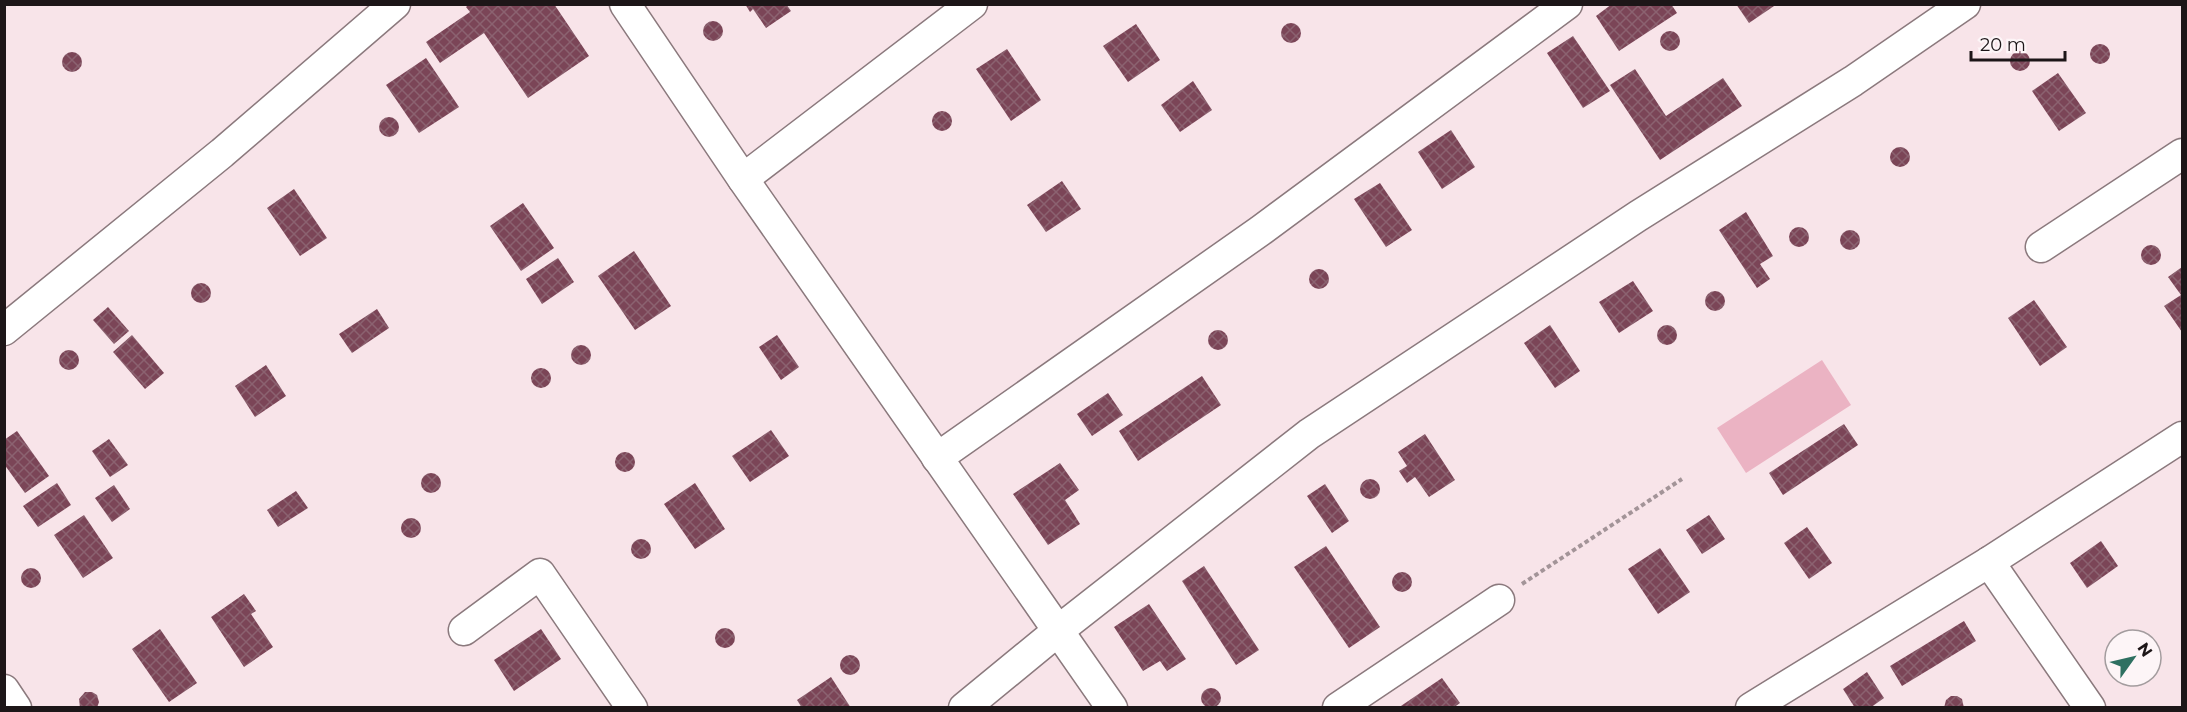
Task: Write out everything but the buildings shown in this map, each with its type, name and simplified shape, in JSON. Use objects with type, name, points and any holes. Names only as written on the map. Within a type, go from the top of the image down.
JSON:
[{"type":"street","points":[[4,330],[222,153],[395,4]]},
{"type":"street","points":[[625,4],[743,179],[1112,708]]},
{"type":"street","points":[[743,179],[972,4]]},
{"type":"street","points":[[937,458],[1260,231],[1568,4]]},
{"type":"street","points":[[963,708],[1309,434],[1638,216],[1853,81],[1965,4]]},
{"type":"street","points":[[2041,247],[2182,154]]},
{"type":"street","points":[[1751,708],[1989,562],[2182,437]]},
{"type":"street","points":[[1989,562],[2090,708]]},
{"type":"street","points":[[464,630],[540,574],[632,708]]},
{"type":"street","points":[[1338,708],[1499,600]]},
{"type":"street","points":[[4,690],[16,708]]},
{"type":"path","points":[[1499,600],[1682,479]]},
{"type":"shaded area","points":[[1822,360],[1851,405],[1746,473],[1717,428]]}]
